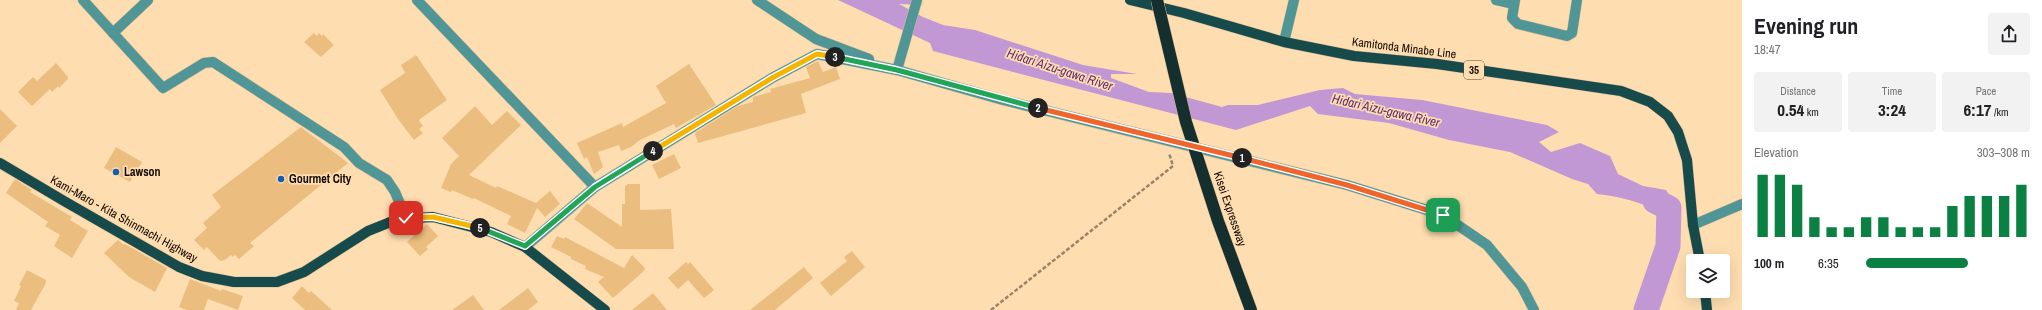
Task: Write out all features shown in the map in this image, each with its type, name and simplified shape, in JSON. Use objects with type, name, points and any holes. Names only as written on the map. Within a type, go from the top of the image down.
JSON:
[{"type":"highway","name":"Kisei Expressway","points":[[1157,0],[1186,122],[1218,221],[1251,310]]},
{"type":"main road","name":"Kamitonda Minabe Line","points":[[1130,0],[1184,13],[1284,42],[1354,56],[1437,64],[1621,91],[1650,102],[1668,116],[1678,132],[1687,160],[1693,225],[1699,254]]},
{"type":"main road","name":"Kami-Maro - Kita Shinmachi Highway","points":[[0,163],[64,202],[179,266],[202,276],[234,282],[277,282],[304,272],[368,231],[398,219],[433,217],[492,232],[525,246],[605,310]]},
{"type":"main road","points":[[1706,298],[1708,310]]},
{"type":"street","points":[[83,0],[163,88],[204,63],[213,62],[300,120],[344,147],[358,163],[387,180],[395,192],[406,218]]},
{"type":"street","points":[[113,33],[148,0]]},
{"type":"street","points":[[417,0],[595,187]]},
{"type":"street","points":[[757,0],[816,39],[897,70]]},
{"type":"street","points":[[897,70],[917,0]]},
{"type":"street","points":[[1284,42],[1294,0]]},
{"type":"street","points":[[1496,0],[1515,2],[1512,18],[1518,24],[1567,36],[1572,33],[1577,0]]},
{"type":"street","points":[[525,246],[595,187],[772,78],[817,54],[897,70],[1003,100],[1347,185],[1443,215],[1486,245],[1522,287],[1534,310]]},
{"type":"street","points":[[1693,225],[1742,204]]},
{"type":"path","points":[[991,310],[1173,166],[1168,151]]},
{"type":"water","points":[[838,0],[912,0],[923,5],[899,4],[923,17],[943,25],[975,30],[1083,65],[1137,74],[1111,74],[1111,78],[1149,92],[1171,93],[1222,107],[1228,105],[1258,105],[1320,90],[1343,88],[1355,94],[1422,100],[1547,125],[1559,132],[1539,142],[1551,152],[1580,143],[1610,156],[1618,174],[1643,186],[1666,190],[1676,205],[1664,238],[1663,221],[1660,212],[1629,200],[1597,194],[1588,184],[1572,179],[1510,152],[1449,140],[1389,123],[1318,114],[1310,106],[1236,130],[933,51],[930,43]]},
{"type":"building","points":[[314,33],[317,36],[319,33],[322,36],[323,34],[334,45],[321,57],[304,42]]},
{"type":"building","points":[[416,55],[447,100],[420,119],[419,121],[423,126],[419,129],[423,133],[414,140],[398,119],[380,90],[405,73],[401,65]]},
{"type":"building","points":[[818,61],[823,72],[836,67],[840,79],[801,94],[806,113],[698,143],[695,133],[738,106],[753,102],[753,97],[771,92],[770,89],[810,78],[806,67]]},
{"type":"building","points":[[56,63],[68,79],[59,88],[58,86],[52,92],[50,89],[32,106],[18,92],[33,77],[37,81]]},
{"type":"building","points":[[689,64],[716,105],[676,128],[674,124],[621,151],[619,145],[598,152],[603,167],[594,174],[587,157],[584,159],[577,143],[622,123],[623,127],[666,103],[656,86]]},
{"type":"building","points":[[475,106],[492,125],[507,111],[521,125],[469,175],[496,188],[497,186],[536,203],[550,191],[560,204],[545,217],[537,208],[525,233],[507,224],[511,216],[474,198],[473,199],[452,190],[451,192],[441,188],[451,164],[459,156],[442,138]]},
{"type":"building","points":[[0,109],[17,126],[0,143]]},
{"type":"building","name":"Gourmet City","points":[[301,127],[348,163],[250,243],[254,246],[239,259],[235,255],[233,257],[231,255],[225,260],[220,261],[207,247],[204,250],[194,240],[207,228],[203,223],[221,207],[212,195]]},
{"type":"building","points":[[116,147],[142,162],[130,182],[104,168]]},
{"type":"building","points":[[674,154],[681,168],[659,179],[652,165]]},
{"type":"building","points":[[15,179],[32,190],[30,192],[72,217],[70,220],[88,231],[72,258],[54,246],[60,235],[45,226],[48,222],[6,193]]},
{"type":"building","points":[[628,184],[640,184],[640,210],[671,209],[674,249],[616,249],[574,219],[587,203],[622,227],[622,204],[625,204],[625,186]]},
{"type":"building","points":[[427,224],[438,236],[426,247],[428,249],[420,256],[407,242]]},
{"type":"building","points":[[557,236],[564,239],[565,237],[624,268],[632,255],[645,268],[644,271],[613,298],[598,282],[604,277],[585,269],[586,266],[551,247]]},
{"type":"building","points":[[118,240],[124,245],[125,244],[167,268],[155,292],[129,277],[104,253]]},
{"type":"building","points":[[852,251],[865,267],[831,296],[820,283],[847,261],[844,257]]},
{"type":"building","points":[[686,262],[688,264],[690,262],[714,290],[704,298],[688,280],[678,289],[668,278]]},
{"type":"building","points":[[804,267],[813,278],[775,310],[750,310]]},
{"type":"building","points":[[27,270],[46,280],[46,283],[31,310],[16,310],[19,303],[14,301],[21,286],[19,285]]},
{"type":"building","points":[[190,279],[221,291],[222,289],[243,296],[238,310],[208,299],[204,310],[187,310],[179,307]]},
{"type":"building","points":[[302,286],[309,293],[311,291],[332,310],[305,310],[292,298]]},
{"type":"building","points":[[528,288],[538,302],[528,310],[499,310]]},
{"type":"building","points":[[653,293],[667,310],[632,310]]},
{"type":"building","points":[[473,295],[484,310],[452,310]]},
{"type":"waterway","name":"Hidari Aizu-gawa River","points":[[1646,310],[1668,246],[1669,208],[1655,201]]},
{"type":"place","name":"Lawson","points":[[116,172]]},
{"type":"place","name":"Gourmet City","points":[[281,179]]},
{"type":"route","points":[[406,218],[433,217],[492,232],[525,246],[595,187],[772,78],[817,54],[897,70],[1003,100],[1347,185],[1443,215]]}]
